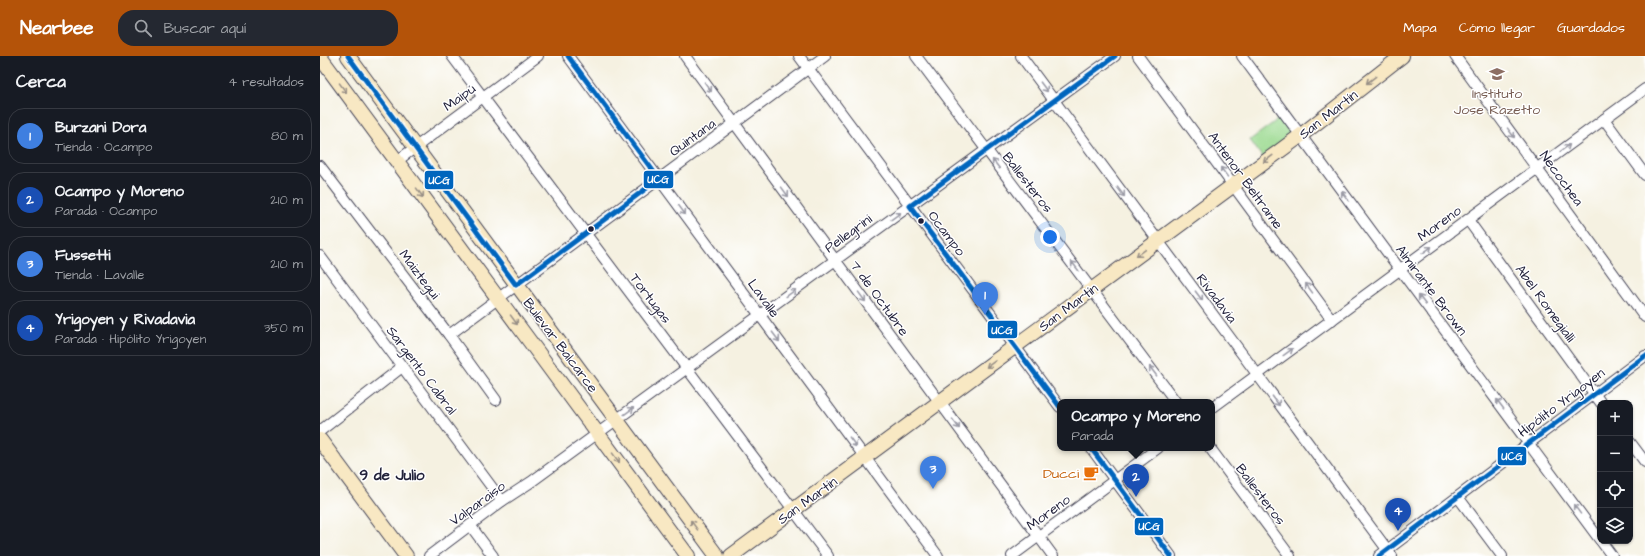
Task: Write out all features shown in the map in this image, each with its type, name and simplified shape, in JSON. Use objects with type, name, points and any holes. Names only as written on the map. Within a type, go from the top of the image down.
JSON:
[{"type":"main road","name":"Bulevar Balcarce","points":[[348,56],[717,556]]},
{"type":"main road","name":"San Martín","points":[[731,556],[1300,136],[1402,56]]},
{"type":"main road","name":"Bulevar Balcarce","points":[[320,57],[688,556]]},
{"type":"main road","points":[[320,440],[407,555]]},
{"type":"street","name":"Tortugas","points":[[452,56],[828,556]]},
{"type":"street","name":"Maipú","points":[[397,161],[538,56]]},
{"type":"street","name":"Lavalle","points":[[568,56],[938,556]]},
{"type":"street","name":"7 de Octubre","points":[[685,56],[1053,556]]},
{"type":"street","name":"Ocampo","points":[[799,56],[1057,403]]},
{"type":"street","name":"Quintana","points":[[449,334],[825,56]]},
{"type":"street","name":"Ballesteros","points":[[916,56],[1174,399]]},
{"type":"street","name":"Rivadavia","points":[[1021,56],[1257,375],[1386,554]]},
{"type":"street","name":"Pellegrini","points":[[598,434],[1116,56]]},
{"type":"street","name":"Antenor Beltrame","points":[[1138,56],[1332,320]]},
{"type":"street","name":"Almirante Brown","points":[[1242,56],[1597,537]]},
{"type":"street","name":"Necochea","points":[[1455,56],[1645,317]]},
{"type":"street","name":"Moreno","points":[[1215,406],[1645,89]]},
{"type":"street","points":[[1604,119],[1645,175]]},
{"type":"street","name":"Maiztegui","points":[[320,166],[449,334],[496,400]]},
{"type":"street","name":"Abel Romegialli","points":[[1468,220],[1599,400]]},
{"type":"street","name":"Sargento Cabral","points":[[320,256],[502,501]]},
{"type":"street","name":"Hipólito Yrigoyen","points":[[1386,554],[1458,497],[1645,356]]},
{"type":"street","points":[[320,431],[402,367]]},
{"type":"street","name":"Valparaiso","points":[[429,556],[502,501],[598,434]]},
{"type":"street","points":[[1633,446],[1645,462]]},
{"type":"street","points":[[1093,451],[1171,556]]},
{"type":"street","name":"Moreno","points":[[1012,556],[1154,451]]},
{"type":"street","name":"Ballesteros","points":[[1212,451],[1290,556]]},
{"type":"street","points":[[1458,497],[1502,556]]},
{"type":"street","points":[[470,525],[493,556]]},
{"type":"street","name":"Almirante Brown","points":[[1602,544],[1612,556]]},
{"type":"green space","points":[[1285,114],[1300,136],[1265,161],[1250,140]]},
{"type":"transit line","name":"UCG","points":[[348,56],[516,285],[659,179],[568,56]]},
{"type":"transit line","name":"UCG","points":[[1057,403],[910,206],[1115,56]]},
{"type":"transit line","name":"UCG","points":[[1379,556],[1645,356]]},
{"type":"transit line","name":"UCG","points":[[1093,451],[1171,556]]},
{"type":"place","name":"Instituto Jose Razetto","points":[[1497,74]]},
{"type":"place","name":"Burzani Dora","points":[[985,315]]},
{"type":"place","name":"Ducci","points":[[1091,473]]},
{"type":"place","name":"Fussetti","points":[[933,489]]},
{"type":"place","name":"Ocampo y Moreno","points":[[1136,497]]},
{"type":"place","name":"Yrigoyen y Rivadavia","points":[[1398,531]]},
{"type":"district","name":"9 de Julio","points":[[392,475]]}]
